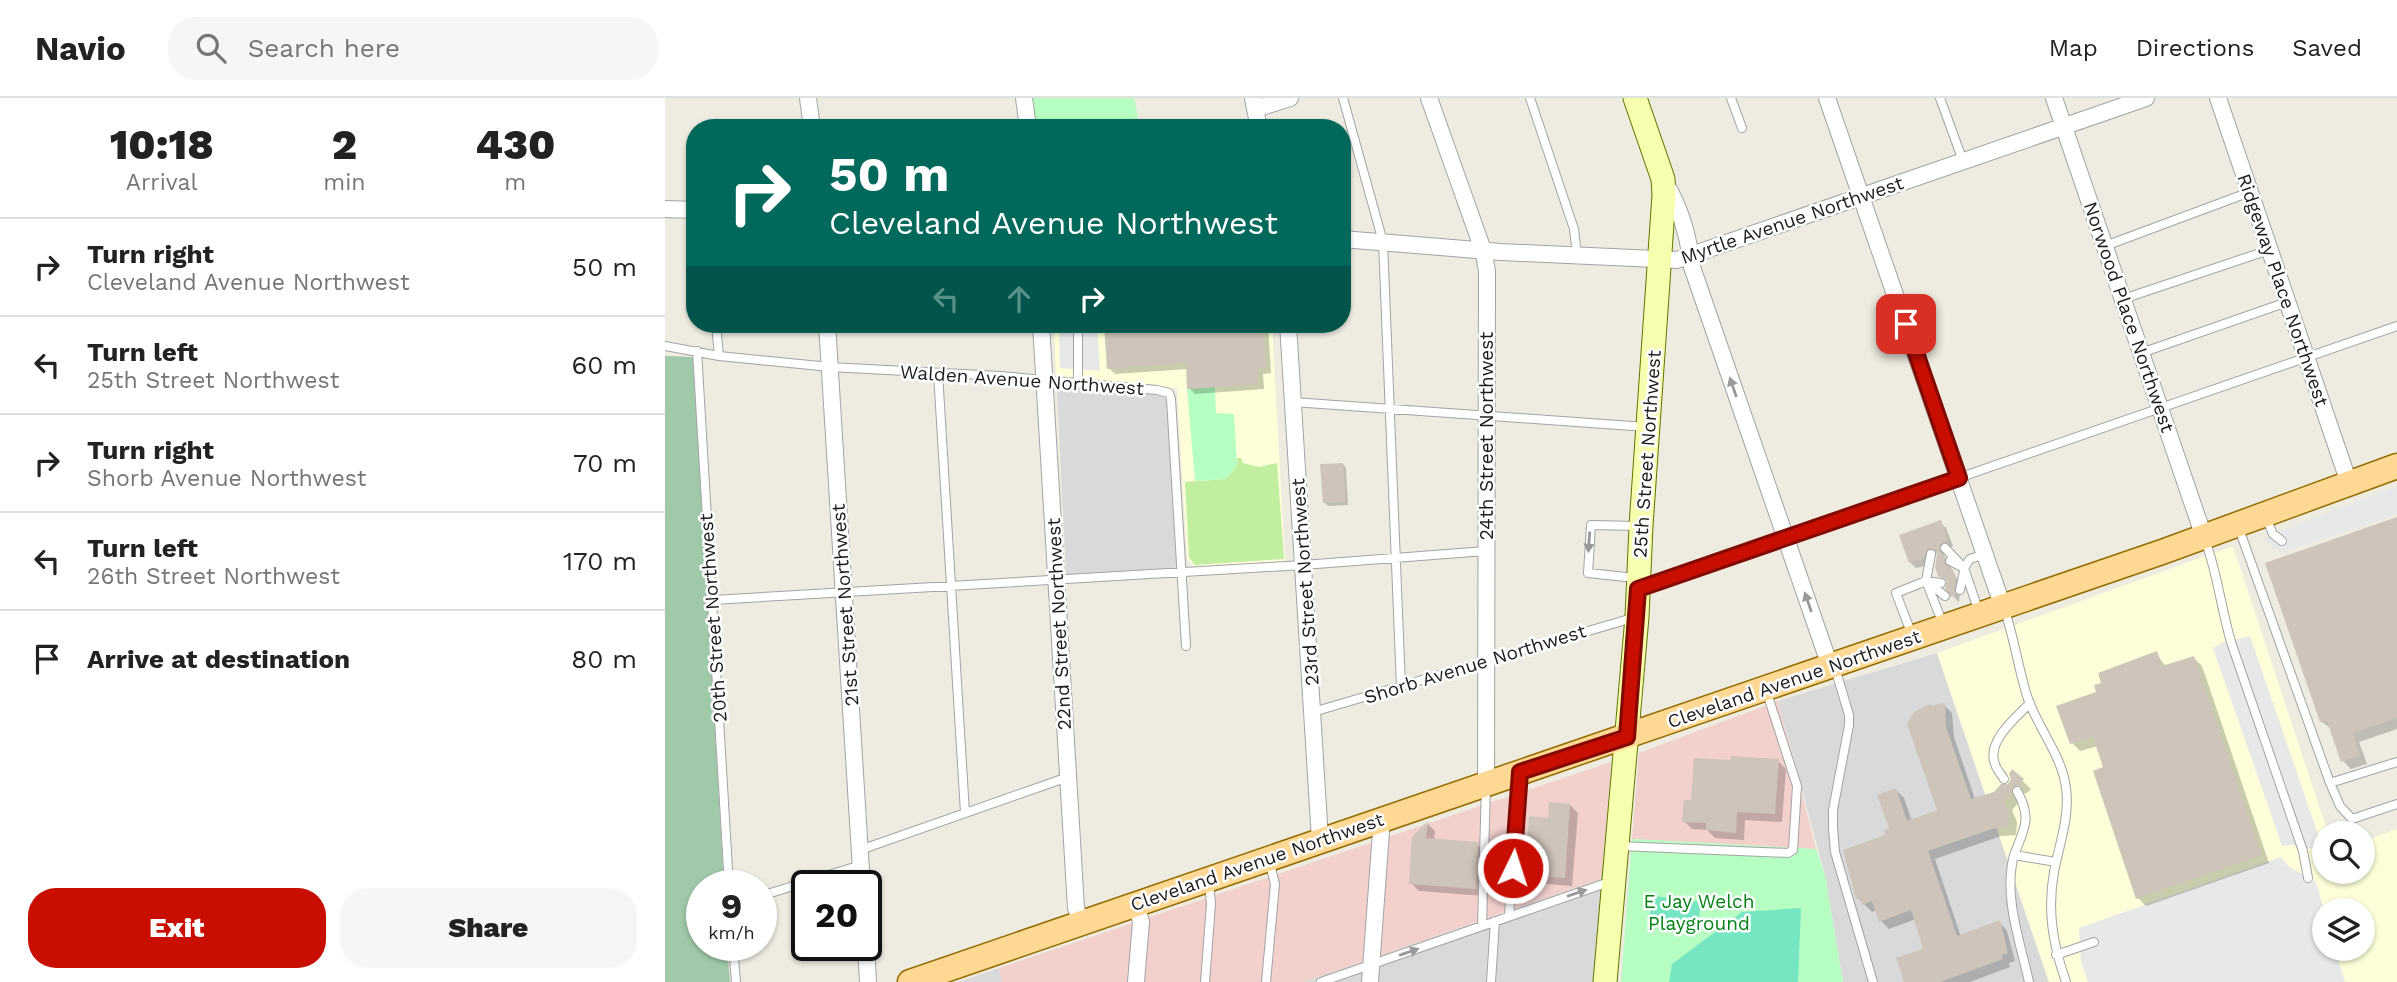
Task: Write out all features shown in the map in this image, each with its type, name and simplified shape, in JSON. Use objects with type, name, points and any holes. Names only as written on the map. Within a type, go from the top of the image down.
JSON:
[{"type":"main road","name":"Cleveland Avenue Northwest","points":[[910,982],[945,976],[1081,923],[1320,839],[1992,611],[2265,516],[2397,466]]},
{"type":"street","points":[[808,98],[811,119]]},
{"type":"street","points":[[1024,98],[1027,119]]},
{"type":"street","points":[[1253,103],[1290,98]]},
{"type":"street","name":"24th Street Northwest","points":[[1429,98],[1483,250],[1487,271],[1486,783]]},
{"type":"street","name":"25th Street Northwest","points":[[1605,982],[1637,617],[1664,195],[1663,179],[1635,98]]},
{"type":"street","points":[[1827,98],[1985,554],[1992,611]]},
{"type":"street","name":"Norwood Place Northwest","points":[[2054,98],[2204,537]]},
{"type":"street","name":"Myrtle Avenue Northwest","points":[[1351,240],[1577,256],[1677,260],[2146,98]]},
{"type":"street","name":"Ridgeway Place Northwest","points":[[2218,98],[2349,483]]},
{"type":"street","points":[[1663,179],[1672,195],[1690,245],[1692,267],[1832,666]]},
{"type":"street","points":[[665,209],[686,210]]},
{"type":"street","name":"21st Street Northwest","points":[[828,333],[861,870]]},
{"type":"street","name":"22nd Street Northwest","points":[[1041,333],[1076,908],[1081,923]]},
{"type":"street","name":"23rd Street Northwest","points":[[1289,333],[1320,839]]},
{"type":"street","points":[[1370,982],[1382,818]]},
{"type":"street","points":[[1136,904],[1141,922],[1136,982]]},
{"type":"street","points":[[867,961],[869,982]]},
{"type":"lane","points":[[1343,98],[1349,119]]},
{"type":"lane","points":[[1530,98],[1574,229],[1577,256]]},
{"type":"lane","points":[[1731,98],[1742,128]]},
{"type":"lane","points":[[1940,98],[1963,161]]},
{"type":"lane","points":[[1351,127],[1383,242],[1401,687]]},
{"type":"lane","points":[[2104,246],[2250,192]]},
{"type":"lane","points":[[2123,299],[2269,250]]},
{"type":"lane","points":[[2141,353],[2287,302]]},
{"type":"lane","points":[[1641,526],[1592,523],[1588,573],[1638,584],[1786,538],[2397,326]]},
{"type":"lane","points":[[717,333],[719,356]]},
{"type":"lane","points":[[1078,333],[1078,384]]},
{"type":"lane","name":"Walden Avenue Northwest","points":[[665,346],[719,356],[830,368],[939,373],[1169,393],[1186,646]]},
{"type":"lane","name":"20th Street Northwest","points":[[697,351],[728,870]]},
{"type":"lane","points":[[939,373],[965,813]]},
{"type":"lane","points":[[1293,402],[1649,427]]},
{"type":"lane","points":[[2265,516],[2273,534],[2282,541]]},
{"type":"lane","points":[[2238,525],[2340,806],[2352,818],[2397,804]]},
{"type":"lane","points":[[2204,537],[2215,565],[2223,617],[2303,851],[2308,878]]},
{"type":"lane","points":[[1945,548],[1964,568],[1992,611],[2030,703],[2061,768],[2066,788],[2065,822],[2051,891],[2050,913],[2056,955],[2066,982]]},
{"type":"lane","points":[[713,600],[1056,581],[1486,551]]},
{"type":"lane","points":[[1931,554],[1926,581],[1944,627]]},
{"type":"lane","points":[[1955,577],[1970,559],[1985,554]]},
{"type":"lane","points":[[1950,561],[1964,568]]},
{"type":"lane","points":[[1926,581],[1935,566]]},
{"type":"lane","points":[[1960,590],[1964,568]]},
{"type":"lane","points":[[1926,581],[1945,597]]},
{"type":"lane","points":[[1913,638],[1896,593],[1926,581],[1941,583]]},
{"type":"lane","name":"Shorb Avenue Northwest","points":[[1313,712],[1637,617]]},
{"type":"lane","points":[[1832,666],[1849,715],[1833,810],[1835,852],[1873,982]]},
{"type":"lane","points":[[1616,846],[1789,853],[1793,850],[1797,786],[1766,689]]},
{"type":"lane","points":[[2004,779],[1994,764],[1997,741],[2030,703]]},
{"type":"lane","points":[[2330,783],[2397,762]]},
{"type":"lane","points":[[1509,916],[1520,772]]},
{"type":"lane","points":[[777,890],[965,813],[1068,777]]},
{"type":"lane","points":[[1482,926],[1486,783]]},
{"type":"lane","points":[[2017,790],[2027,815],[2026,826],[2009,873],[2010,893],[2029,982]]},
{"type":"lane","points":[[2014,855],[2056,862]]},
{"type":"lane","points":[[1266,982],[1275,884],[1268,858]]},
{"type":"lane","points":[[2300,870],[2304,861]]},
{"type":"lane","points":[[1205,982],[1211,904],[1208,879]]},
{"type":"lane","points":[[1321,982],[1613,881]]},
{"type":"lane","points":[[1491,982],[1495,921]]},
{"type":"lane","points":[[2056,955],[2094,942]]},
{"type":"lane","points":[[734,961],[736,982]]},
{"type":"shaded area","points":[[1054,333],[1272,333],[1285,561],[1194,567],[1187,558],[1177,388],[1056,377]]},
{"type":"shaded area","points":[[1059,333],[1098,333],[1100,371],[1060,368]]},
{"type":"shaded area","points":[[665,356],[693,357],[723,870],[686,870],[686,961],[728,961],[730,982],[665,982]]},
{"type":"shaded area","points":[[1057,387],[1167,395],[1178,573],[1066,574]]},
{"type":"shaded area","points":[[2397,486],[2397,514],[2280,553],[2263,538]]},
{"type":"shaded area","points":[[2233,546],[2324,821],[2312,821],[2312,884],[2375,884],[2375,837],[2397,829],[2397,982],[2049,982],[1937,653]]},
{"type":"shaded area","points":[[2250,636],[2313,821],[2311,849],[2293,845],[2282,846],[2213,648],[2224,642]]},
{"type":"shaded area","points":[[1937,653],[2049,982],[1843,982],[1825,875],[1778,701]]},
{"type":"shaded area","points":[[1778,701],[1816,849],[1632,839],[1639,753]]},
{"type":"shaded area","points":[[1611,762],[1603,878],[1303,982],[1002,982],[999,968]]},
{"type":"shaded area","points":[[2281,857],[2288,866],[2312,880],[2312,884],[2317,884],[2321,898],[2312,898],[2312,961],[2339,961],[2345,982],[2088,982],[2081,962],[2079,928]]},
{"type":"shaded area","points":[[1603,878],[1595,982],[1303,982]]},
{"type":"shaded area","points":[[999,968],[1002,982],[959,982]]},
{"type":"green space","points":[[1032,98],[1134,98],[1138,118],[1133,119],[1036,119]]},
{"type":"green space","points":[[1215,387],[1216,413],[1234,414],[1237,465],[1226,479],[1195,481],[1187,389]]},
{"type":"green space","points":[[1237,458],[1241,458],[1243,463],[1259,467],[1277,463],[1284,559],[1195,565],[1189,557],[1185,482],[1226,479],[1237,465]]},
{"type":"green space","name":"E Jay Welch Playground","points":[[1632,839],[1816,849],[1825,875],[1843,982],[1621,982]]},
{"type":"green space","points":[[1653,896],[1701,902],[1698,927],[1649,921]]},
{"type":"green space","points":[[1801,908],[1798,982],[1669,982],[1672,964],[1742,912]]},
{"type":"building","points":[[1105,333],[1264,333],[1266,368],[1257,369],[1258,384],[1187,389],[1186,363],[1107,369]]},
{"type":"building","points":[[1343,463],[1346,502],[1323,503],[1320,464]]},
{"type":"building","points":[[2397,517],[2397,718],[2353,733],[2360,756],[2341,762],[2327,721],[2320,722],[2265,563]]},
{"type":"building","points":[[1941,520],[1948,540],[1940,544],[1939,550],[1945,557],[1944,564],[1953,570],[1956,578],[1956,595],[1951,597],[1945,588],[1947,580],[1938,576],[1935,567],[1936,550],[1928,548],[1923,559],[1909,563],[1899,535]]},
{"type":"building","points":[[2157,651],[2162,666],[2194,656],[2262,855],[2136,899],[2093,771],[2103,767],[2093,737],[2070,744],[2056,706],[2096,692],[2094,685],[2101,683],[2098,673]]},
{"type":"building","points":[[1932,703],[1931,706],[1945,703],[1946,727],[1971,799],[1994,792],[2001,784],[2008,784],[2012,769],[2024,779],[2019,785],[2012,787],[2011,794],[2004,801],[2010,814],[2009,827],[1992,829],[1928,851],[1957,936],[2000,920],[2008,953],[2002,955],[2003,959],[1940,982],[1904,982],[1896,958],[1923,949],[1911,910],[1879,922],[1872,901],[1862,905],[1860,898],[1856,899],[1843,850],[1885,835],[1884,830],[1889,828],[1877,795],[1896,788],[1907,821],[1937,810],[1907,724],[1914,712]]},
{"type":"building","points":[[1731,756],[1779,759],[1775,814],[1737,812],[1736,833],[1706,830],[1706,823],[1682,822],[1684,800],[1691,800],[1694,758],[1731,760]]},
{"type":"building","points":[[1549,802],[1570,804],[1565,878],[1525,875],[1529,816],[1548,818]]},
{"type":"building","points":[[1428,821],[1426,838],[1478,842],[1476,889],[1409,884],[1412,837]]},
{"type":"route","points":[[1513,868],[1520,772],[1627,737],[1638,589],[1959,478],[1906,324]]}]
